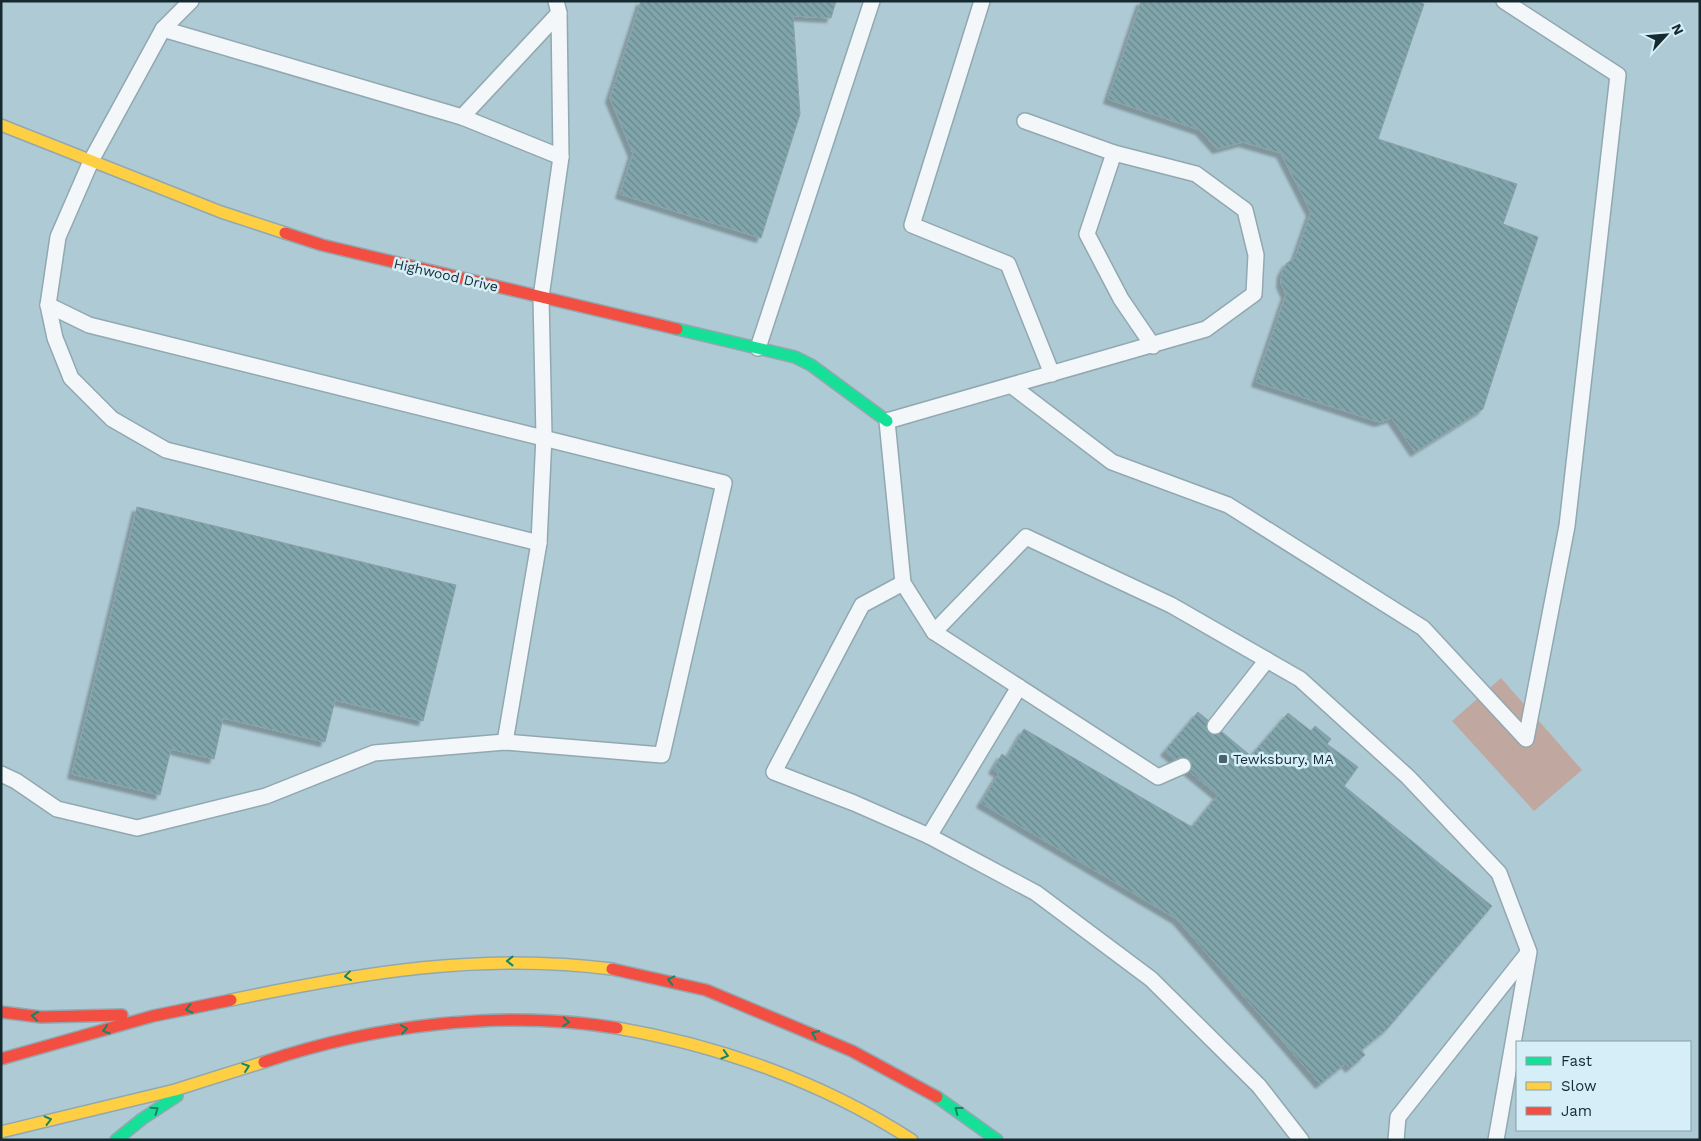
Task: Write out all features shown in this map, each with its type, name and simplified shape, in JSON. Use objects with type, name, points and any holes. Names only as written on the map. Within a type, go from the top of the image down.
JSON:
[{"type":"main road","name":"Highwood Drive","points":[[1,125],[92,159],[222,212],[322,245],[758,348],[806,362],[887,421]]},
{"type":"main road","points":[[1,1059],[153,1016],[342,976],[433,964],[538,961],[622,970],[691,985],[837,1043],[877,1062],[950,1104],[997,1140]]},
{"type":"main road","points":[[1,1012],[41,1017],[153,1016]]},
{"type":"main road","points":[[1,1132],[200,1083],[316,1046],[367,1035],[460,1023],[564,1022],[667,1038],[765,1066],[852,1103],[912,1140]]},
{"type":"main road","points":[[116,1140],[166,1102],[200,1083]]},
{"type":"lane","points":[[191,1],[164,30],[92,159],[58,237],[48,305],[55,338],[71,378],[112,419],[166,450],[539,543]]},
{"type":"lane","points":[[758,348],[872,1]]},
{"type":"lane","points":[[982,1],[912,225],[1008,264],[1052,374]]},
{"type":"lane","points":[[1012,386],[1112,462],[1228,506],[1423,628],[1526,739],[1567,526],[1618,75],[1504,1]]},
{"type":"lane","points":[[462,117],[557,7]]},
{"type":"lane","points":[[505,742],[539,543],[544,436],[541,297],[561,157],[557,7]]},
{"type":"lane","points":[[164,30],[462,117],[561,157]]},
{"type":"lane","points":[[1025,121],[1114,153],[1196,174],[1245,210],[1256,255],[1254,294],[1206,329],[1153,346],[887,421],[903,583],[934,632],[1158,777],[1183,766]]},
{"type":"lane","points":[[1114,153],[1087,234],[1121,299],[1153,346]]},
{"type":"lane","points":[[1,774],[16,780],[57,809],[137,828],[266,796],[374,753],[505,742],[662,755],[724,483],[544,436],[89,324],[48,305]]},
{"type":"lane","points":[[934,632],[1026,537],[1171,605],[1300,679],[1401,771],[1499,873],[1529,952],[1496,1140]]},
{"type":"lane","points":[[903,583],[862,605],[774,772],[854,803],[929,836],[1036,892],[1151,979],[1259,1086],[1301,1140]]},
{"type":"lane","points":[[1215,726],[1267,660]]},
{"type":"lane","points":[[929,836],[1019,687]]},
{"type":"lane","points":[[1396,1140],[1398,1117],[1529,952]]},
{"type":"shaded area","points":[[1501,678],[1582,770],[1534,811],[1452,721]]},
{"type":"building","points":[[641,1],[836,1],[831,18],[793,16],[800,114],[761,238],[620,194],[633,153],[610,98]]},
{"type":"building","points":[[1141,1],[1416,1],[1424,4],[1378,139],[1517,184],[1503,224],[1538,237],[1483,409],[1415,452],[1392,418],[1379,422],[1256,382],[1286,294],[1281,283],[1282,272],[1287,263],[1295,258],[1311,212],[1281,153],[1243,142],[1217,149],[1200,130],[1108,99]]},
{"type":"building","points":[[137,507],[456,585],[423,721],[335,700],[325,742],[223,718],[214,759],[171,749],[160,795],[72,774]]},
{"type":"building","points":[[1198,712],[1251,756],[1288,713],[1311,731],[1315,726],[1331,739],[1327,744],[1358,767],[1344,786],[1492,906],[1387,1029],[1361,1050],[1365,1055],[1350,1068],[1346,1063],[1320,1084],[1177,919],[981,803],[999,773],[993,769],[1002,754],[1007,758],[1024,729],[1192,827],[1218,795],[1165,751]]},
{"type":"traffic: fast","points":[[677,329],[795,357],[811,365],[887,421]]},
{"type":"traffic: fast","points":[[116,1140],[142,1119],[177,1096]]},
{"type":"traffic: fast","points":[[937,1097],[997,1140]]},
{"type":"traffic: slow","points":[[1,125],[221,212],[285,233]]},
{"type":"traffic: slow","points":[[231,1000],[326,981],[420,968],[467,964],[563,964],[612,969]]},
{"type":"traffic: slow","points":[[617,1028],[695,1045],[771,1069],[843,1101],[912,1140]]},
{"type":"traffic: slow","points":[[1,1132],[175,1090],[264,1062]]},
{"type":"traffic: jam","points":[[285,233],[322,245],[677,329]]},
{"type":"traffic: jam","points":[[612,969],[706,990],[852,1051],[937,1097]]},
{"type":"traffic: jam","points":[[1,1059],[153,1016],[231,1000]]},
{"type":"traffic: jam","points":[[1,1012],[41,1017],[122,1015]]},
{"type":"traffic: jam","points":[[264,1062],[350,1038],[439,1024],[529,1020],[573,1022],[617,1028]]},
{"type":"place","name":"Tewksbury, MA","points":[[1223,759]]}]
